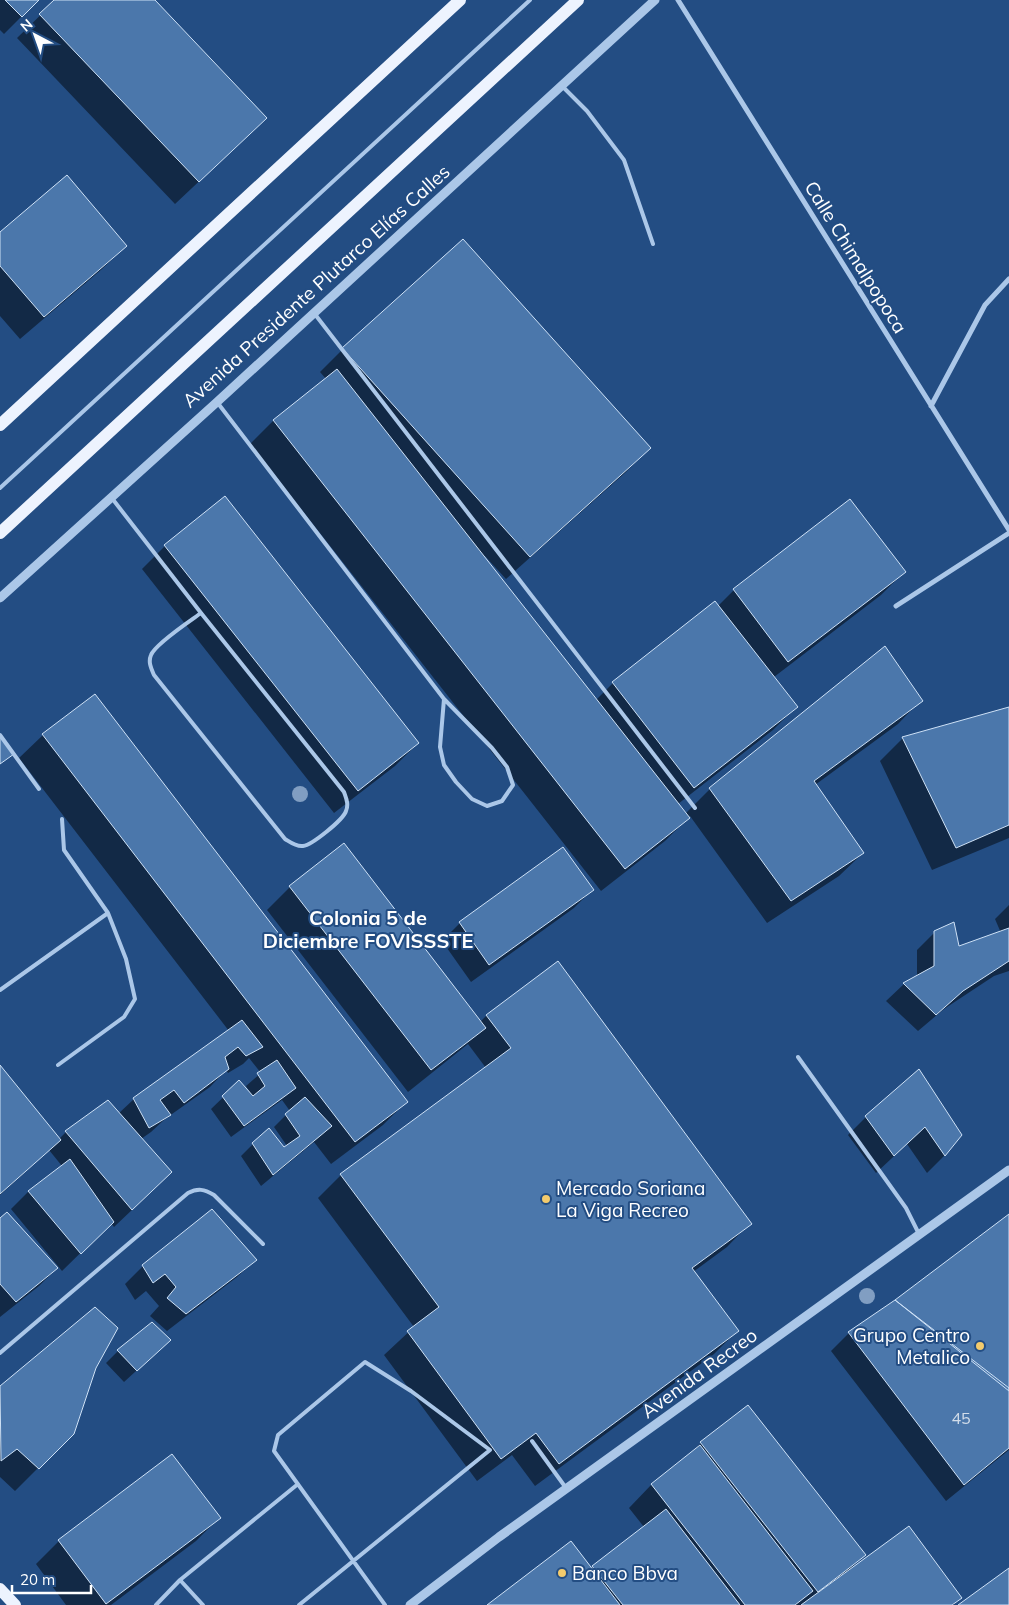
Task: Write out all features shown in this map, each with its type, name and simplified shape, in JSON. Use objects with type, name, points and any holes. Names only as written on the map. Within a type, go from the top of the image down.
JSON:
[{"type":"main road","points":[[0,425],[460,0]]},
{"type":"main road","name":"Avenida Presidente Plutarco Elías Calles","points":[[0,533],[578,0]]},
{"type":"main road","points":[[0,1590],[15,1605]]},
{"type":"street","name":"Avenida Presidente Plutarco Elías Calles","points":[[0,598],[217,402],[655,0]]},
{"type":"street","name":"Calle Chimalpopoca","points":[[678,0],[1009,532]]},
{"type":"street","points":[[932,406],[985,305],[1009,279]]},
{"type":"street","points":[[896,606],[1009,532]]},
{"type":"street","name":"Avenida Recreo","points":[[410,1605],[499,1537],[1009,1170]]},
{"type":"lane","points":[[0,488],[530,0]]},
{"type":"lane","points":[[562,86],[586,111],[624,160],[653,244]]},
{"type":"lane","points":[[314,313],[696,808]]},
{"type":"lane","points":[[217,402],[444,699],[492,748],[507,767],[513,784],[502,801],[488,806],[472,799],[456,782],[444,765],[440,747],[444,699]]},
{"type":"lane","points":[[111,497],[344,792],[347,801],[346,812],[340,820],[312,842],[303,846],[293,844],[284,838],[154,675],[150,665],[151,655],[157,647],[201,613]]},
{"type":"lane","points":[[0,735],[39,789]]},
{"type":"lane","points":[[58,1065],[124,1017],[135,999],[126,958],[108,913],[64,850],[62,819]]},
{"type":"lane","points":[[0,990],[108,913]]},
{"type":"lane","points":[[798,1057],[906,1208],[919,1234]]},
{"type":"lane","points":[[0,1353],[188,1193],[196,1189],[206,1190],[214,1195],[263,1244]]},
{"type":"lane","points":[[300,1605],[354,1560],[490,1450],[411,1391],[365,1362],[278,1435],[274,1451],[354,1560],[385,1605]]},
{"type":"lane","points":[[532,1441],[567,1488]]},
{"type":"lane","points":[[156,1605],[180,1580],[298,1484]]},
{"type":"lane","points":[[180,1580],[203,1605]]},
{"type":"building","points":[[5,0],[39,0],[22,17]]},
{"type":"building","points":[[54,0],[155,0],[267,118],[199,182],[39,14]]},
{"type":"building","points":[[67,175],[127,246],[44,317],[0,266],[0,232]]},
{"type":"building","points":[[463,239],[651,448],[530,557],[342,348]]},
{"type":"building","points":[[337,369],[690,818],[625,869],[273,420]]},
{"type":"building","points":[[225,496],[419,743],[358,791],[164,545]]},
{"type":"building","points":[[850,499],[906,572],[788,662],[733,589]]},
{"type":"building","points":[[715,601],[798,707],[694,788],[612,682]]},
{"type":"building","points":[[885,646],[923,701],[814,781],[864,853],[791,901],[709,788]]},
{"type":"building","points":[[95,694],[408,1102],[355,1142],[42,734]]},
{"type":"building","points":[[1009,707],[1009,825],[956,848],[902,737]]},
{"type":"building","points":[[0,735],[14,754],[0,764]]},
{"type":"building","points":[[344,843],[486,1028],[431,1070],[289,886]]},
{"type":"building","points":[[563,847],[594,890],[489,965],[459,922]]},
{"type":"building","points":[[954,922],[959,946],[1009,928],[1009,961],[963,991],[936,1015],[903,983],[934,966],[934,931]]},
{"type":"building","name":"Mercado Soriana La Viga Recreo","points":[[558,961],[752,1224],[692,1268],[739,1331],[559,1464],[536,1433],[501,1459],[407,1331],[439,1307],[340,1174],[511,1048],[486,1015]]},
{"type":"building","points":[[242,1020],[263,1047],[246,1056],[238,1047],[225,1057],[229,1069],[184,1103],[174,1090],[160,1100],[171,1115],[149,1128],[133,1098]]},
{"type":"building","points":[[277,1060],[296,1088],[244,1126],[222,1096],[239,1080],[253,1096],[265,1086],[257,1073]]},
{"type":"building","points":[[0,1065],[61,1140],[0,1194]]},
{"type":"building","points":[[919,1069],[962,1135],[945,1156],[925,1127],[894,1156],[865,1116]]},
{"type":"building","points":[[305,1097],[332,1126],[273,1175],[252,1143],[269,1128],[284,1147],[300,1136],[285,1114]]},
{"type":"building","points":[[108,1100],[172,1172],[132,1210],[65,1131]]},
{"type":"building","points":[[70,1159],[114,1222],[81,1254],[28,1191]]},
{"type":"building","points":[[212,1209],[257,1260],[186,1314],[167,1298],[176,1287],[165,1274],[153,1283],[142,1265]]},
{"type":"building","points":[[7,1212],[58,1268],[16,1302],[0,1284],[0,1218]]},
{"type":"building","name":"Grupo Centro Metalico","points":[[1009,1214],[1009,1391],[895,1300]]},
{"type":"building","points":[[895,1300],[1009,1388],[1009,1448],[964,1485],[848,1332]]},
{"type":"building","points":[[95,1307],[118,1328],[96,1368],[74,1434],[39,1469],[17,1449],[1,1461],[0,1386]]},
{"type":"building","points":[[152,1322],[171,1340],[137,1371],[117,1350]]},
{"type":"building","points":[[748,1405],[866,1555],[818,1592],[700,1442]]},
{"type":"building","points":[[700,1445],[813,1591],[795,1605],[745,1605],[651,1484]]},
{"type":"building","points":[[172,1454],[221,1518],[106,1604],[58,1540]]},
{"type":"building","points":[[666,1509],[740,1605],[623,1605],[592,1566]]},
{"type":"building","points":[[909,1526],[962,1598],[952,1605],[801,1605]]},
{"type":"building","name":"Banco Bbva","points":[[571,1541],[620,1605],[487,1605]]},
{"type":"building","points":[[1009,1568],[1009,1605],[958,1605]]},
{"type":"place","name":"Mercado Soriana La Viga Recreo","points":[[546,1199]]},
{"type":"place","name":"Grupo Centro Metalico","points":[[980,1346]]},
{"type":"place","name":"Banco Bbva","points":[[562,1573]]},
{"type":"district","name":"Colonia 5 de Diciembre FOVISSSTE","points":[[368,928]]}]
